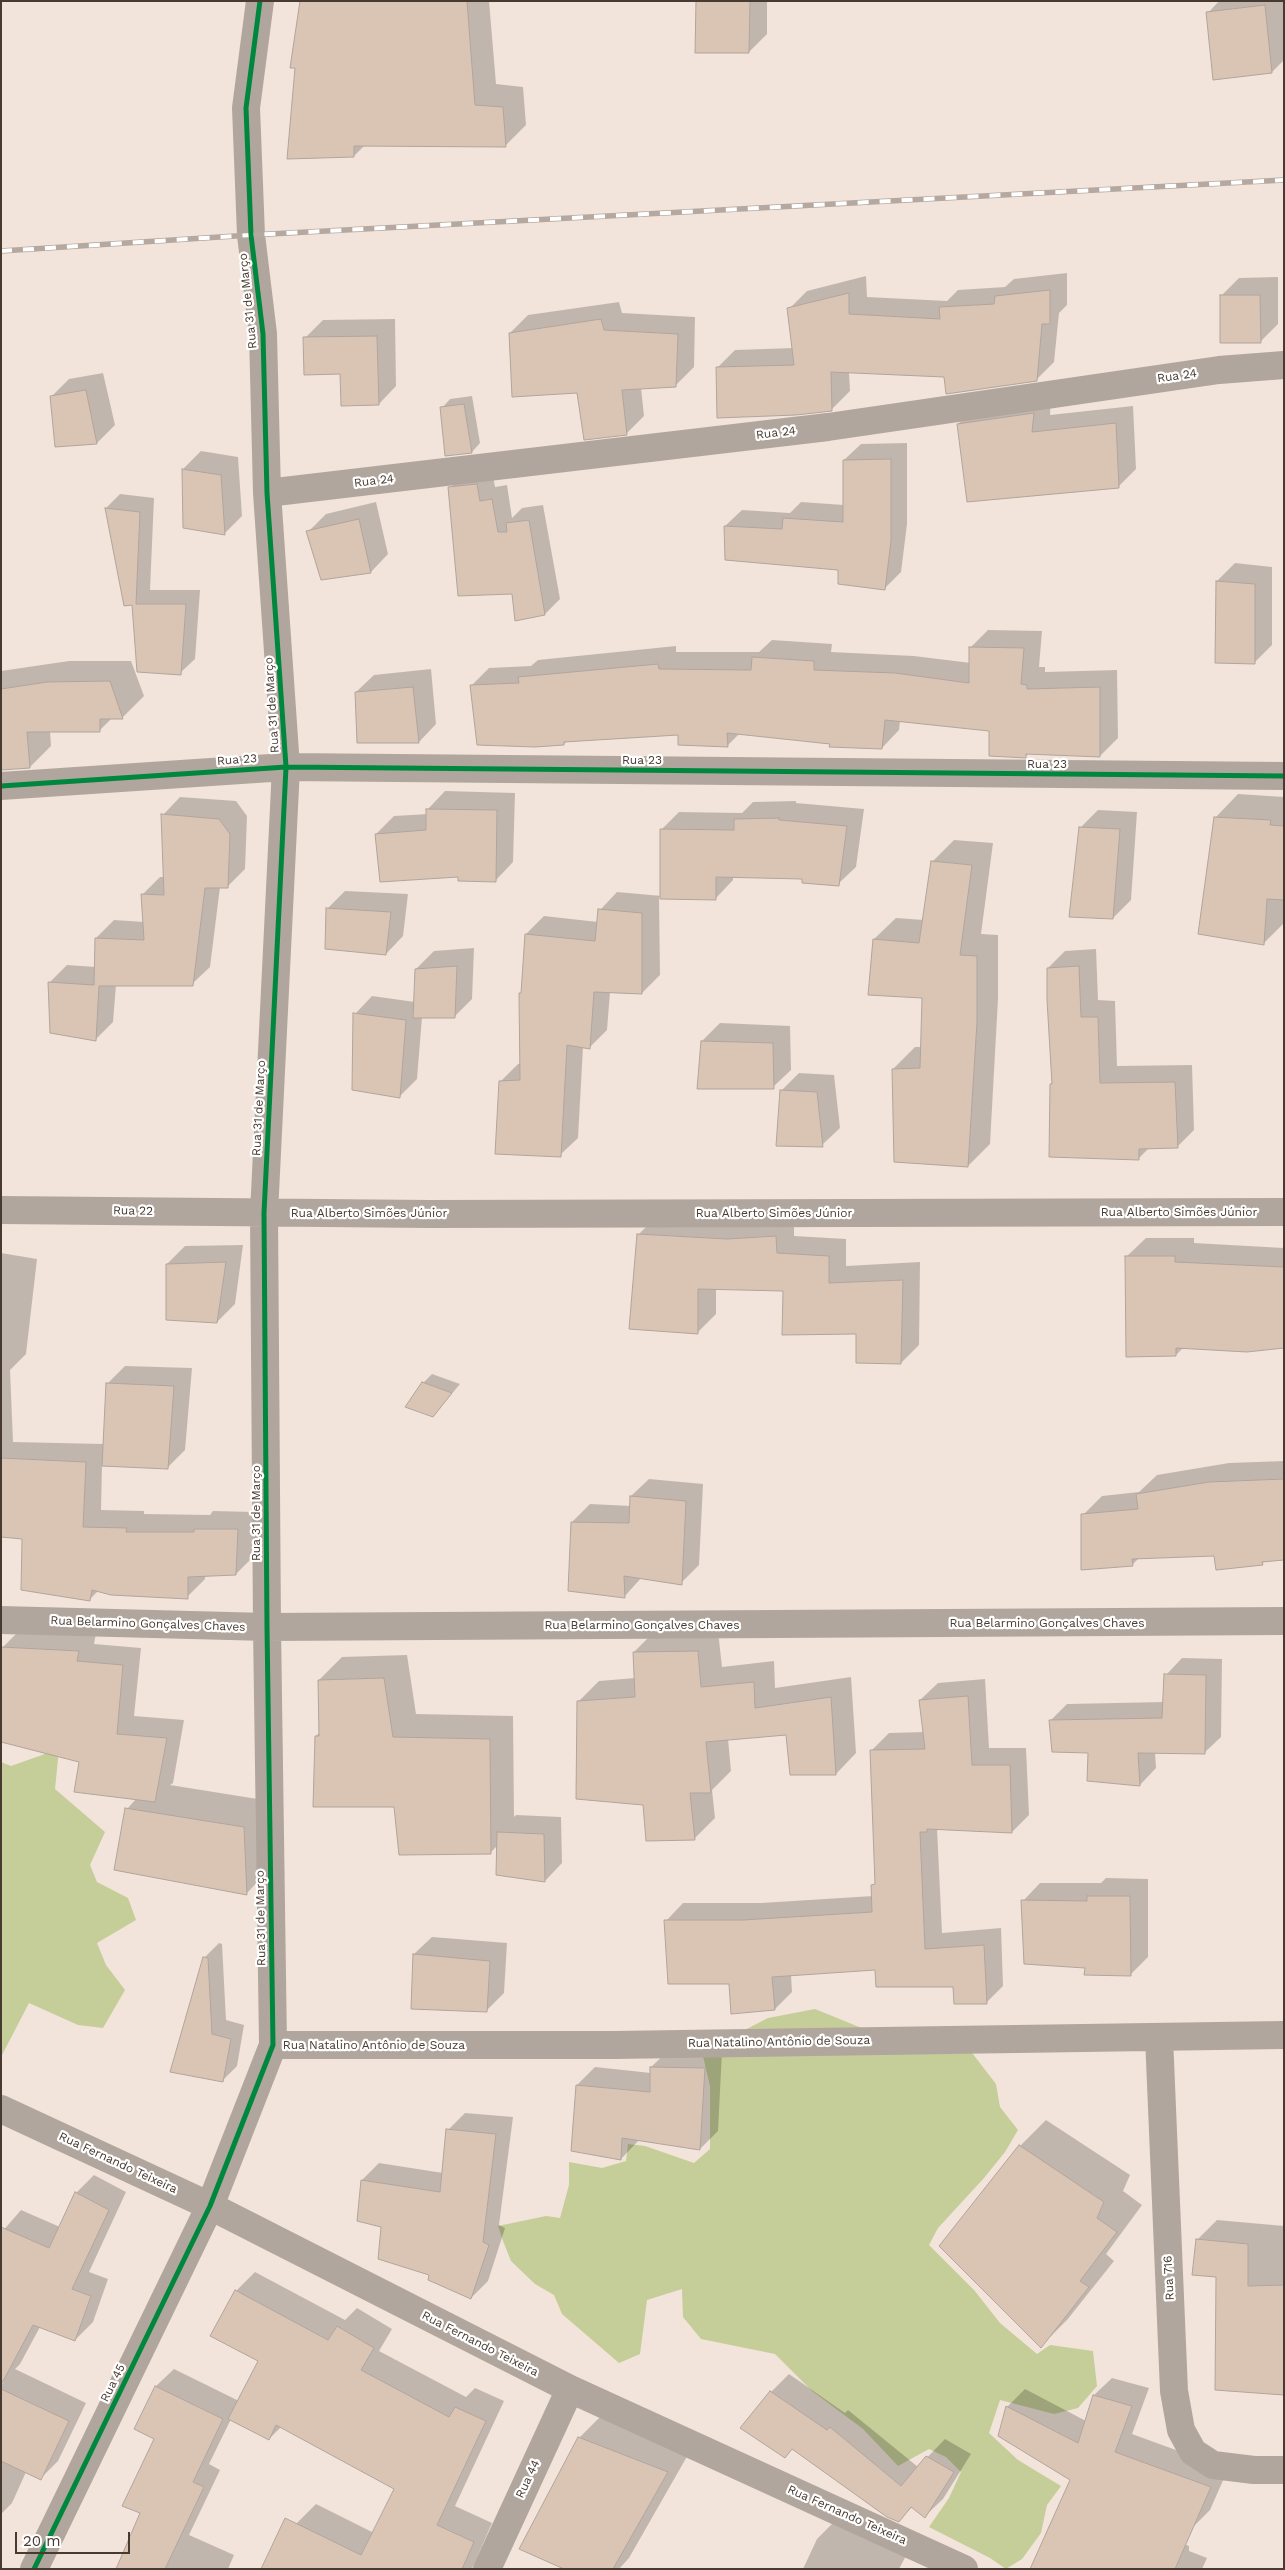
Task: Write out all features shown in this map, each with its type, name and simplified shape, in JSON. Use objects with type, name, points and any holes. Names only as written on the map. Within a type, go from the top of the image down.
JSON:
[{"type":"street","name":"Rua 31 de Março","points":[[210,2206],[273,2045],[266,1628],[264,1213],[286,767],[267,493],[263,334],[251,235],[246,108],[260,1]]},
{"type":"street","name":"Rua 24","points":[[267,493],[818,429],[1219,370],[1284,366]]},
{"type":"street","name":"Rua 23","points":[[1,786],[286,767],[1284,776]]},
{"type":"street","name":"Rua 22","points":[[1,1210],[264,1213]]},
{"type":"street","name":"Rua Alberto Simões Júnior","points":[[264,1213],[1284,1212]]},
{"type":"street","name":"Rua Belarmino Gonçalves Chaves","points":[[1,1620],[266,1628],[1284,1621]]},
{"type":"street","name":"Rua Natalino Antônio de Souza","points":[[273,2045],[614,2045],[1284,2034]]},
{"type":"street","name":"Rua 716","points":[[1159,2037],[1174,2391],[1181,2430],[1193,2452],[1213,2465],[1254,2470],[1284,2470]]},
{"type":"street","name":"Rua Fernando Teixeira","points":[[1,2109],[210,2206],[570,2389],[936,2563],[964,2569]]},
{"type":"street","name":"Rua 45","points":[[34,2569],[210,2206]]},
{"type":"street","name":"Rua 44","points":[[487,2569],[570,2389]]},
{"type":"green space","points":[[59,1749],[55,1789],[105,1832],[90,1865],[97,1882],[128,1898],[136,1920],[97,1943],[106,1965],[125,1990],[103,2028],[78,2025],[29,2003],[1,2057],[1,1762],[11,1766]]},
{"type":"green space","points":[[815,2009],[869,2031],[969,2049],[996,2084],[1000,2107],[1018,2130],[1005,2152],[984,2178],[938,2228],[929,2245],[974,2290],[1000,2323],[1037,2354],[1050,2345],[1093,2351],[1097,2386],[1078,2408],[1054,2414],[1000,2400],[989,2433],[1018,2460],[1061,2486],[1047,2505],[1041,2533],[1022,2559],[1006,2569],[990,2558],[929,2527],[949,2498],[961,2472],[946,2457],[929,2449],[898,2466],[863,2429],[812,2391],[775,2354],[701,2339],[683,2317],[682,2289],[647,2300],[640,2354],[619,2363],[562,2314],[554,2295],[535,2284],[511,2261],[503,2241],[498,2226],[546,2216],[560,2218],[569,2185],[569,2162],[602,2168],[626,2161],[628,2144],[645,2146],[694,2163],[710,2149],[710,2086],[702,2052],[768,2018]]},
{"type":"building","points":[[300,1],[467,1],[475,105],[503,107],[506,147],[354,146],[354,157],[287,159],[295,68],[290,68]]},
{"type":"building","points":[[696,1],[750,1],[749,53],[695,53]]},
{"type":"building","points":[[1265,5],[1272,73],[1213,80],[1206,12]]},
{"type":"building","points":[[1050,290],[1050,324],[1042,324],[1037,381],[946,394],[944,377],[831,372],[832,411],[796,415],[717,418],[716,367],[794,365],[787,308],[849,293],[849,314],[940,319],[939,307],[994,304],[995,296]]},
{"type":"building","points":[[1220,295],[1260,295],[1261,343],[1220,343]]},
{"type":"building","points":[[601,319],[604,330],[678,334],[676,387],[622,390],[627,435],[584,440],[577,393],[512,397],[509,333]]},
{"type":"building","points":[[377,336],[379,405],[341,406],[340,374],[304,375],[303,337]]},
{"type":"building","points":[[86,390],[97,444],[55,447],[50,396]]},
{"type":"building","points":[[464,404],[472,453],[445,456],[440,407]]},
{"type":"building","points":[[1034,413],[1032,432],[1116,423],[1119,488],[967,502],[957,424]]},
{"type":"building","points":[[891,459],[891,541],[885,590],[838,584],[838,570],[725,560],[724,526],[782,529],[783,518],[843,522],[843,460]]},
{"type":"building","points":[[182,469],[221,475],[225,535],[183,528]]},
{"type":"building","points":[[477,484],[480,501],[492,499],[498,532],[507,532],[506,523],[529,520],[545,615],[515,621],[512,594],[458,596],[448,487]]},
{"type":"building","points":[[105,508],[140,512],[136,604],[186,604],[181,675],[137,672],[132,605],[124,606]]},
{"type":"building","points":[[359,519],[371,573],[321,580],[306,531]]},
{"type":"building","points":[[1216,581],[1255,584],[1255,664],[1215,663]]},
{"type":"building","points":[[969,647],[1024,648],[1021,684],[1027,685],[1027,689],[1100,687],[1100,757],[1026,754],[1026,758],[989,756],[989,731],[885,720],[882,749],[829,747],[830,744],[727,733],[728,747],[678,745],[678,735],[564,742],[564,745],[535,747],[477,745],[470,685],[519,683],[518,677],[658,664],[659,669],[751,670],[752,657],[814,661],[814,670],[895,673],[969,683]]},
{"type":"building","points":[[110,681],[123,719],[100,719],[100,732],[27,732],[30,768],[1,770],[1,689],[47,682]]},
{"type":"building","points":[[413,687],[419,743],[357,743],[355,692]]},
{"type":"building","points":[[426,809],[497,810],[496,882],[458,881],[458,877],[380,882],[375,834],[426,830]]},
{"type":"building","points":[[161,814],[219,819],[230,834],[228,888],[205,888],[193,986],[99,986],[96,1041],[50,1033],[48,982],[94,985],[95,938],[144,940],[141,894],[164,895]]},
{"type":"building","points":[[1214,817],[1271,820],[1270,825],[1284,826],[1284,900],[1267,899],[1264,945],[1198,934]]},
{"type":"building","points":[[779,818],[779,820],[847,826],[839,886],[802,883],[802,879],[716,877],[716,900],[660,899],[660,829],[734,830],[734,819]]},
{"type":"building","points":[[1079,827],[1120,829],[1113,919],[1069,917]]},
{"type":"building","points":[[931,861],[972,865],[960,955],[977,956],[977,1022],[968,1167],[894,1162],[892,1069],[920,1068],[922,998],[868,995],[873,939],[919,943]]},
{"type":"building","points":[[326,908],[391,912],[386,955],[325,949]]},
{"type":"building","points":[[598,909],[642,913],[642,994],[594,992],[590,1049],[567,1045],[561,1157],[495,1154],[499,1081],[520,1080],[519,993],[521,993],[525,934],[595,941]]},
{"type":"building","points":[[457,966],[455,1018],[413,1018],[415,969]]},
{"type":"building","points":[[1079,966],[1081,1017],[1098,1017],[1100,1083],[1175,1082],[1178,1148],[1139,1149],[1139,1160],[1049,1157],[1050,1084],[1052,1084],[1047,968]]},
{"type":"building","points":[[353,1013],[406,1020],[400,1098],[352,1090]]},
{"type":"building","points":[[701,1041],[773,1043],[774,1089],[697,1089]]},
{"type":"building","points":[[780,1090],[817,1092],[823,1147],[776,1146]]},
{"type":"building","points":[[637,1234],[727,1239],[776,1236],[777,1253],[829,1256],[829,1283],[903,1280],[901,1364],[856,1363],[856,1334],[782,1335],[783,1291],[698,1289],[698,1334],[629,1329]]},
{"type":"building","points":[[1125,1256],[1175,1256],[1175,1262],[1284,1267],[1284,1348],[1247,1352],[1176,1348],[1176,1356],[1126,1357]]},
{"type":"building","points":[[226,1262],[217,1323],[166,1320],[166,1264]]},
{"type":"building","points":[[422,1382],[452,1393],[433,1417],[405,1407]]},
{"type":"building","points":[[106,1383],[174,1386],[168,1469],[102,1466]]},
{"type":"building","points":[[1,1458],[86,1462],[83,1527],[127,1528],[126,1532],[194,1532],[194,1529],[238,1529],[236,1575],[188,1577],[188,1599],[111,1595],[92,1590],[90,1601],[21,1590],[22,1539],[1,1537]]},
{"type":"building","points":[[1284,1479],[1284,1560],[1262,1562],[1263,1565],[1216,1570],[1214,1556],[1132,1559],[1133,1566],[1081,1570],[1081,1514],[1138,1509],[1136,1494],[1209,1482]]},
{"type":"building","points":[[630,1496],[686,1501],[682,1585],[624,1576],[625,1598],[568,1591],[571,1522],[629,1523]]},
{"type":"building","points":[[1,1647],[79,1651],[77,1661],[123,1665],[117,1734],[167,1738],[155,1802],[74,1792],[79,1762],[1,1742]]},
{"type":"building","points":[[698,1651],[701,1687],[754,1682],[755,1708],[831,1697],[836,1775],[790,1775],[786,1735],[706,1742],[711,1793],[690,1793],[695,1840],[646,1841],[643,1805],[576,1799],[577,1701],[635,1697],[633,1652]]},
{"type":"building","points":[[1164,1674],[1206,1675],[1205,1754],[1138,1753],[1140,1786],[1087,1781],[1088,1753],[1052,1752],[1049,1720],[1162,1718]]},
{"type":"building","points":[[384,1678],[393,1737],[490,1739],[491,1854],[399,1855],[394,1807],[313,1807],[315,1736],[319,1736],[318,1680]]},
{"type":"building","points":[[968,1696],[972,1765],[1010,1765],[1012,1833],[927,1829],[927,1832],[920,1832],[925,1949],[984,1945],[987,2004],[954,2004],[953,1987],[876,1987],[875,1970],[772,1977],[775,2010],[731,2014],[729,1984],[668,1984],[664,1920],[743,1920],[872,1912],[871,1885],[875,1884],[870,1750],[925,1749],[919,1700]]},
{"type":"building","points":[[125,1808],[244,1827],[247,1895],[114,1870]]},
{"type":"building","points":[[497,1832],[544,1834],[545,1882],[496,1875]]},
{"type":"building","points":[[1087,1896],[1130,1896],[1131,1976],[1084,1975],[1085,1968],[1024,1964],[1021,1900],[1087,1901]]},
{"type":"building","points":[[413,1954],[490,1961],[487,2012],[411,2009]]},
{"type":"building","points":[[203,1957],[208,1958],[212,2034],[231,2039],[223,2082],[170,2072]]},
{"type":"building","points":[[650,2067],[705,2068],[700,2150],[622,2138],[621,2160],[571,2151],[576,2085],[650,2092]]},
{"type":"building","points":[[446,2129],[496,2134],[483,2242],[489,2245],[471,2299],[428,2280],[429,2275],[378,2259],[381,2227],[357,2221],[361,2180],[440,2192]]},
{"type":"building","points":[[1019,2145],[1104,2202],[1097,2218],[1117,2232],[1080,2281],[1089,2287],[1041,2348],[939,2246]]},
{"type":"building","points":[[75,2192],[109,2210],[72,2289],[91,2296],[75,2341],[33,2325],[1,2385],[1,2227],[49,2248]]},
{"type":"building","points":[[1196,2239],[1248,2244],[1248,2286],[1284,2285],[1284,2395],[1215,2390],[1216,2277],[1192,2275]]},
{"type":"building","points":[[235,2290],[328,2340],[337,2326],[374,2348],[361,2370],[449,2417],[455,2407],[486,2421],[437,2525],[474,2542],[462,2569],[261,2569],[285,2518],[361,2555],[394,2489],[276,2425],[269,2440],[228,2419],[258,2361],[210,2336]]},
{"type":"building","points":[[155,2386],[223,2419],[193,2482],[204,2487],[165,2569],[116,2569],[140,2513],[122,2506],[154,2439],[134,2429]]},
{"type":"building","points":[[1,2389],[69,2421],[41,2480],[1,2461]]},
{"type":"building","points":[[770,2391],[827,2430],[830,2427],[901,2486],[926,2456],[954,2472],[925,2518],[911,2507],[899,2522],[887,2517],[792,2449],[785,2458],[740,2428]]},
{"type":"building","points":[[1093,2395],[1132,2406],[1115,2452],[1211,2487],[1175,2569],[1030,2569],[1070,2480],[998,2436],[1006,2406],[1078,2443]]},
{"type":"building","points":[[578,2437],[668,2472],[613,2569],[564,2569],[519,2549]]},
{"type":"railway","points":[[1,251],[251,235],[1284,180]]},
{"type":"cycle path","points":[[34,2569],[210,2206],[273,2045],[264,1213],[286,767],[267,493],[263,334],[251,235],[246,108],[260,1]]},
{"type":"cycle path","points":[[1,786],[286,767],[1284,776]]}]
